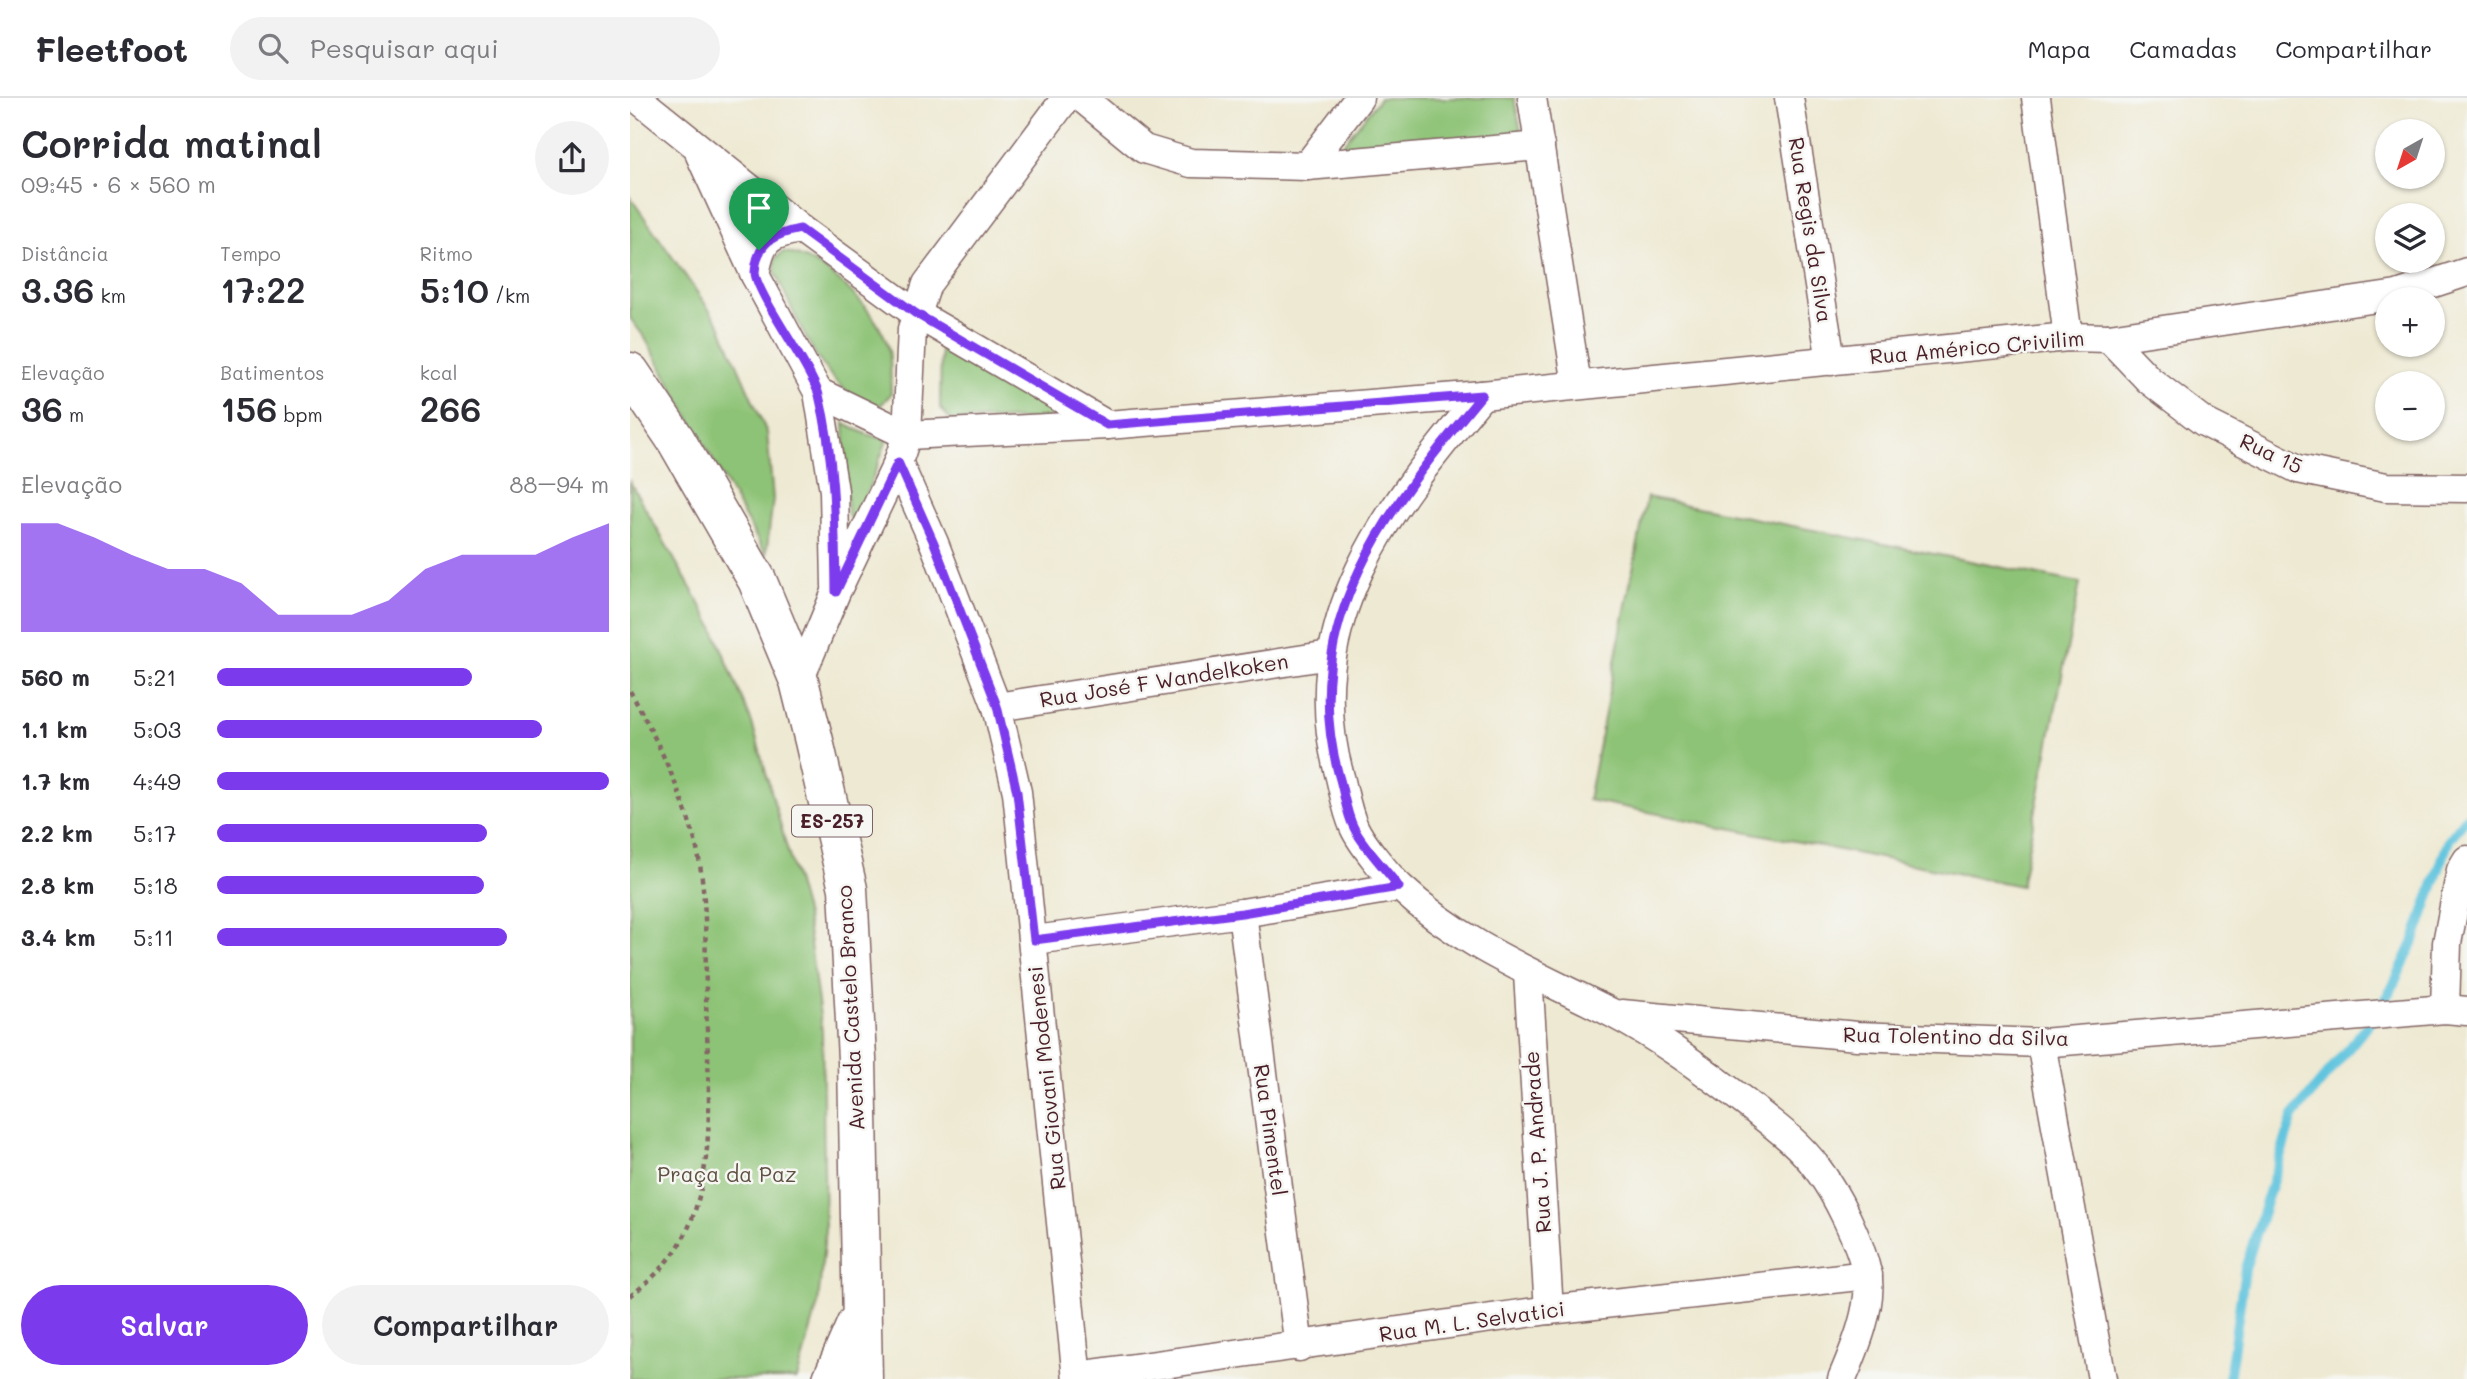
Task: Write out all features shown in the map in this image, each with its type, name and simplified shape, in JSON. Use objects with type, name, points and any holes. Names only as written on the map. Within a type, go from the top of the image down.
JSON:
[{"type":"main road","name":"Avenida Castelo Branco","points":[[630,372],[676,440],[757,580],[799,681],[848,889],[857,1059],[863,1379]]},
{"type":"main road","name":"Avenida Castelo Branco","points":[[832,1379],[860,1315]]},
{"type":"street","points":[[637,98],[698,150],[800,229],[915,313],[1107,425]]},
{"type":"street","points":[[799,681],[836,592],[898,462],[907,435],[915,313],[927,284],[1066,98]]},
{"type":"street","points":[[1082,98],[1144,149],[1191,163],[1307,166],[1540,146]]},
{"type":"street","points":[[1307,166],[1359,98]]},
{"type":"street","points":[[1532,98],[1577,386]]},
{"type":"street","name":"Rua Regis da Silva","points":[[1789,98],[1831,362]]},
{"type":"street","points":[[2036,98],[2068,337]]},
{"type":"street","points":[[698,150],[755,275],[818,392],[834,491],[836,592]]},
{"type":"street","points":[[755,275],[759,250],[765,242],[780,233],[800,229]]},
{"type":"street","name":"Rua Américo Crivilim","points":[[907,435],[1107,425],[1482,395],[2068,337],[2109,338],[2397,295],[2467,272]]},
{"type":"street","name":"Rua 15","points":[[2109,338],[2150,380],[2204,422],[2298,469],[2386,487],[2467,488]]},
{"type":"street","points":[[818,392],[907,435]]},
{"type":"street","points":[[1482,395],[1409,483],[1359,566],[1330,655],[1330,743],[1354,828],[1399,887],[1463,937],[1528,974],[1612,1013],[1678,1051],[1787,1136],[1818,1169],[1843,1211],[1868,1275],[1866,1305],[1842,1379]]},
{"type":"street","name":"Rua Giovani Modenesi","points":[[898,462],[934,543],[997,706],[1017,792],[1077,1378]]},
{"type":"street","name":"Rua José F Wandelkoken","points":[[997,706],[1330,655]]},
{"type":"street","points":[[2456,1010],[2447,943],[2461,870],[2467,860]]},
{"type":"street","points":[[1034,940],[1242,913],[1399,887]]},
{"type":"street","name":"Rua Pimentel","points":[[1242,913],[1299,1347]]},
{"type":"street","name":"Rua J. P. Andrade","points":[[1528,974],[1549,1310]]},
{"type":"street","name":"Rua Tolentino da Silva","points":[[1612,1013],[1857,1036],[2041,1043],[2456,1010]]},
{"type":"street","points":[[2041,1043],[2102,1379]]},
{"type":"street","name":"Rua M. L. Selvatici","points":[[1077,1378],[1549,1310],[1868,1275]]},
{"type":"path","points":[[630,691],[664,757],[694,839],[702,886],[705,933],[707,1105],[702,1180],[686,1232],[655,1277],[630,1296]]},
{"type":"green space","points":[[1380,98],[1514,98],[1523,141],[1338,150]]},
{"type":"green space","points":[[630,197],[720,325],[767,433],[773,499],[766,555],[645,338],[630,318]]},
{"type":"green space","points":[[783,252],[798,255],[830,274],[860,301],[873,317],[888,346],[890,357],[891,394],[881,405],[862,401],[844,390],[815,353],[775,272],[775,259]]},
{"type":"green space","points":[[941,346],[981,373],[1057,410],[1045,419],[951,420],[940,408]]},
{"type":"green space","points":[[844,423],[866,434],[887,440],[856,522],[848,516]]},
{"type":"green space","name":"Praça da Paz","points":[[630,482],[712,625],[752,723],[806,916],[822,1030],[825,1233],[818,1304],[797,1379],[630,1379]]},
{"type":"green space","points":[[1647,497],[2080,583],[2021,886],[1588,800]]},
{"type":"waterway","points":[[2229,1379],[2245,1269],[2293,1116],[2366,1027],[2391,990],[2413,943],[2449,840],[2467,817]]},
{"type":"route","points":[[800,229],[915,313],[1107,425],[1482,395],[1409,483],[1359,566],[1330,655],[1330,743],[1354,828],[1399,887],[1242,913],[1034,940],[1017,792],[997,706],[934,543],[898,462],[836,592],[834,491],[818,392],[755,275],[759,250],[772,237],[800,229]]}]
